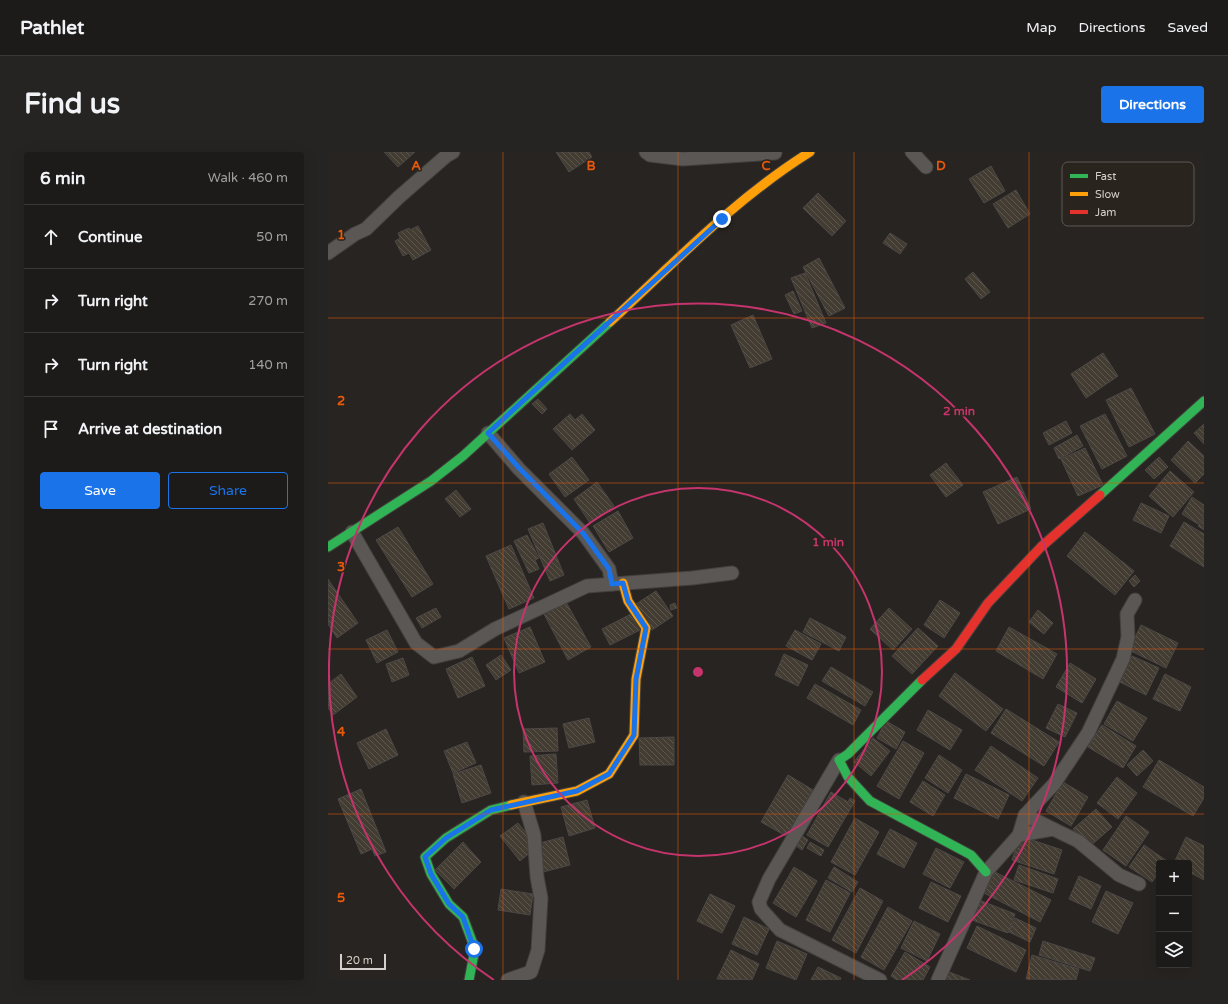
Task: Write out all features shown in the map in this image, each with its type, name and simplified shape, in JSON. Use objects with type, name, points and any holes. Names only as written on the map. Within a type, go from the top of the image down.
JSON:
[{"type":"street","points":[[329,251],[355,234],[366,229],[399,197],[446,156],[453,152]]},
{"type":"street","points":[[646,152],[650,156],[683,159],[775,152],[784,168]]},
{"type":"street","points":[[328,547],[431,481],[488,433],[722,219],[784,168],[799,157],[810,152]]},
{"type":"street","points":[[912,152],[926,167]]},
{"type":"street","points":[[880,980],[780,930],[761,909],[759,902],[769,879],[839,760],[848,754],[930,671],[956,649],[988,603],[1042,547],[1204,401]]},
{"type":"street","points":[[469,980],[474,949],[470,936],[463,917],[449,904],[431,874],[425,857],[446,838],[491,810],[577,791],[609,774],[634,735],[636,679],[646,628],[609,569],[583,533],[519,468],[488,433]]},
{"type":"street","points":[[352,532],[416,643],[434,657],[459,651],[495,629],[587,586],[732,573]]},
{"type":"street","points":[[938,980],[986,872],[1019,835],[1025,815],[1054,784],[1088,733],[1123,659],[1128,636],[1127,614],[1135,600]]},
{"type":"street","points":[[839,760],[848,777],[870,801],[971,855],[986,872]]},
{"type":"street","points":[[508,980],[531,972],[538,950],[541,898],[536,877],[534,835],[524,802]]},
{"type":"street","points":[[1025,815],[1078,841],[1119,875],[1139,884]]},
{"type":"street","points":[[1019,835],[1053,829]]},
{"type":"building","points":[[384,152],[415,152],[398,167]]},
{"type":"building","points":[[556,152],[589,152],[592,157],[569,172]]},
{"type":"building","points":[[991,166],[1005,191],[984,203],[969,179]]},
{"type":"building","points":[[1016,190],[1030,214],[1008,228],[993,204]]},
{"type":"building","points":[[818,193],[846,221],[832,236],[803,208]]},
{"type":"building","points":[[418,226],[431,250],[413,260],[409,253],[403,256],[395,241],[400,238],[398,233]]},
{"type":"building","points":[[890,233],[907,244],[900,254],[883,243]]},
{"type":"building","points":[[819,258],[845,308],[829,316],[803,267]]},
{"type":"building","points":[[973,272],[990,292],[981,299],[965,279]]},
{"type":"building","points":[[805,273],[826,323],[812,328],[791,278]]},
{"type":"building","points":[[793,291],[802,311],[794,314],[785,295]]},
{"type":"building","points":[[753,315],[772,359],[750,368],[731,325]]},
{"type":"building","points":[[1103,353],[1118,376],[1086,398],[1071,374]]},
{"type":"building","points":[[1131,388],[1155,434],[1129,447],[1106,400]]},
{"type":"building","points":[[538,399],[547,409],[542,414],[532,404]]},
{"type":"building","points":[[570,414],[575,420],[582,414],[595,430],[572,450],[553,429]]},
{"type":"building","points":[[1105,414],[1127,456],[1102,469],[1080,426]]},
{"type":"building","points":[[1066,421],[1072,433],[1049,445],[1043,433]]},
{"type":"building","points":[[1204,424],[1204,444],[1194,433]]},
{"type":"building","points":[[1077,435],[1083,446],[1059,459],[1054,448]]},
{"type":"building","points":[[1188,441],[1204,456],[1204,474],[1195,483],[1171,460]]},
{"type":"building","points":[[1085,448],[1103,485],[1078,496],[1061,459]]},
{"type":"building","points":[[572,457],[589,480],[565,497],[549,474]]},
{"type":"building","points":[[1159,457],[1168,467],[1154,479],[1145,470]]},
{"type":"building","points":[[946,463],[963,485],[946,497],[930,475]]},
{"type":"building","points":[[1170,471],[1194,492],[1173,517],[1149,496]]},
{"type":"building","points":[[1017,477],[1031,509],[998,524],[983,492]]},
{"type":"building","points":[[597,482],[614,506],[590,523],[574,499]]},
{"type":"building","points":[[456,490],[471,509],[460,517],[445,499]]},
{"type":"building","points":[[1192,497],[1204,505],[1204,515],[1198,524],[1182,514]]},
{"type":"building","points":[[1141,503],[1169,516],[1161,533],[1133,520]]},
{"type":"building","points":[[618,511],[633,538],[609,552],[593,526]]},
{"type":"building","points":[[1204,517],[1204,530],[1198,526]]},
{"type":"building","points":[[1184,522],[1204,534],[1204,567],[1170,546]]},
{"type":"building","points":[[543,523],[564,575],[550,581],[528,529]]},
{"type":"building","points":[[398,527],[433,584],[412,597],[376,540]]},
{"type":"building","points":[[1085,532],[1134,571],[1115,595],[1067,556]]},
{"type":"building","points":[[527,535],[539,558],[535,560],[539,569],[529,573],[514,541]]},
{"type":"building","points":[[511,545],[534,598],[509,609],[486,556]]},
{"type":"building","points":[[1135,575],[1140,581],[1134,587],[1129,581]]},
{"type":"building","points":[[328,579],[358,623],[337,638],[328,624]]},
{"type":"building","points":[[656,591],[673,616],[652,630],[636,604]]},
{"type":"building","points":[[940,600],[960,613],[944,638],[924,625]]},
{"type":"building","points":[[566,602],[591,647],[568,660],[544,614]]},
{"type":"building","points":[[675,603],[677,608],[671,610],[670,605]]},
{"type":"building","points":[[436,608],[441,617],[422,628],[416,618]]},
{"type":"building","points":[[889,608],[912,629],[893,650],[870,629]]},
{"type":"building","points":[[1038,610],[1053,623],[1044,634],[1029,622]]},
{"type":"building","points":[[635,612],[644,628],[610,645],[602,629]]},
{"type":"building","points":[[810,618],[846,637],[839,651],[803,632]]},
{"type":"building","points":[[1141,625],[1178,643],[1166,668],[1129,650]]},
{"type":"building","points":[[530,627],[545,662],[519,673],[504,638]]},
{"type":"building","points":[[1009,627],[1057,654],[1043,679],[996,651]]},
{"type":"building","points":[[918,628],[938,646],[912,674],[892,656]]},
{"type":"building","points":[[387,630],[398,652],[377,663],[366,640]]},
{"type":"building","points":[[795,630],[821,644],[812,660],[786,646]]},
{"type":"building","points":[[784,654],[808,665],[798,686],[775,675]]},
{"type":"building","points":[[501,655],[511,670],[496,680],[486,665]]},
{"type":"building","points":[[1132,656],[1159,668],[1146,695],[1120,682]]},
{"type":"building","points":[[472,657],[485,686],[458,698],[446,669]]},
{"type":"building","points":[[403,658],[409,675],[392,682],[386,664]]},
{"type":"building","points":[[1070,663],[1096,679],[1082,703],[1056,687]]},
{"type":"building","points":[[831,667],[873,692],[865,706],[822,681]]},
{"type":"building","points":[[955,673],[1003,709],[986,731],[939,696]]},
{"type":"building","points":[[341,674],[357,697],[333,715],[328,708],[328,684]]},
{"type":"building","points":[[1165,674],[1191,687],[1180,711],[1153,699]]},
{"type":"building","points":[[815,684],[861,710],[853,725],[807,698]]},
{"type":"building","points":[[1117,701],[1147,718],[1133,741],[1104,724]]},
{"type":"building","points":[[1058,704],[1077,713],[1065,737],[1046,728]]},
{"type":"building","points":[[1006,709],[1059,742],[1044,766],[991,733]]},
{"type":"building","points":[[928,710],[962,730],[950,750],[917,730]]},
{"type":"building","points":[[589,718],[595,742],[569,748],[563,724]]},
{"type":"building","points":[[886,721],[905,732],[896,749],[877,738]]},
{"type":"building","points":[[1102,725],[1136,746],[1123,768],[1088,747]]},
{"type":"building","points":[[557,728],[558,751],[524,752],[523,729]]},
{"type":"building","points":[[386,729],[398,755],[369,769],[357,743]]},
{"type":"building","points":[[674,737],[674,765],[640,765],[639,738]]},
{"type":"building","points":[[873,738],[890,751],[871,776],[854,762]]},
{"type":"building","points":[[903,741],[924,753],[899,799],[877,786]]},
{"type":"building","points":[[467,742],[476,763],[453,773],[444,751]]},
{"type":"building","points":[[991,746],[1038,778],[1022,801],[975,770]]},
{"type":"building","points":[[1143,750],[1153,761],[1137,776],[1127,765]]},
{"type":"building","points":[[556,754],[558,783],[532,785],[530,756]]},
{"type":"building","points":[[939,755],[962,770],[948,793],[925,778]]},
{"type":"building","points":[[1159,760],[1204,787],[1204,798],[1193,816],[1143,787]]},
{"type":"building","points":[[481,765],[491,793],[462,803],[453,774]]},
{"type":"building","points":[[966,774],[1009,795],[998,819],[954,798]]},
{"type":"building","points":[[788,775],[813,790],[786,836],[761,822]]},
{"type":"building","points":[[1117,777],[1137,793],[1118,819],[1097,803]]},
{"type":"building","points":[[923,781],[945,795],[933,816],[910,802]]},
{"type":"building","points":[[1063,782],[1088,797],[1071,826],[1046,811]]},
{"type":"building","points":[[361,789],[386,852],[375,856],[372,849],[361,854],[338,799]]},
{"type":"building","points":[[831,792],[848,802],[850,798],[855,801],[828,847],[807,835]]},
{"type":"building","points":[[587,800],[595,828],[569,836],[561,807]]},
{"type":"building","points":[[1096,809],[1112,827],[1088,848],[1073,829]]},
{"type":"building","points":[[1126,816],[1149,832],[1126,866],[1103,850]]},
{"type":"building","points":[[855,818],[879,832],[855,875],[831,862]]},
{"type":"building","points":[[518,823],[533,841],[527,845],[532,851],[520,861],[500,836]]},
{"type":"building","points":[[890,829],[917,843],[904,868],[877,854]]},
{"type":"building","points":[[798,833],[808,840],[802,850],[792,843]]},
{"type":"building","points":[[1020,836],[1062,850],[1054,874],[1012,860]]},
{"type":"building","points":[[563,837],[570,865],[543,872],[536,844]]},
{"type":"building","points":[[1186,837],[1204,846],[1204,880],[1192,874],[1192,860],[1175,860]]},
{"type":"building","points":[[463,842],[481,862],[454,889],[435,870]]},
{"type":"building","points":[[810,842],[824,850],[821,856],[807,848]]},
{"type":"building","points":[[1144,845],[1166,860],[1156,860],[1156,876],[1152,882],[1129,867]]},
{"type":"building","points":[[936,848],[964,862],[950,888],[923,874]]},
{"type":"building","points":[[1019,865],[1058,879],[1053,893],[1014,880]]},
{"type":"building","points":[[794,867],[817,881],[796,917],[773,903]]},
{"type":"building","points":[[834,867],[858,882],[852,892],[828,878]]},
{"type":"building","points":[[995,872],[1051,900],[1040,922],[984,893]]},
{"type":"building","points":[[1079,876],[1101,886],[1091,909],[1069,899]]},
{"type":"building","points":[[826,880],[850,893],[830,932],[806,920]]},
{"type":"building","points":[[931,882],[961,896],[948,922],[919,908]]},
{"type":"building","points":[[860,888],[883,901],[856,953],[832,940]]},
{"type":"building","points":[[501,889],[533,894],[530,915],[498,910]]},
{"type":"building","points":[[1106,891],[1133,903],[1118,934],[1092,922]]},
{"type":"building","points":[[710,894],[735,906],[722,933],[697,921]]},
{"type":"building","points":[[979,900],[1015,914],[1008,933],[972,920]]},
{"type":"building","points":[[888,907],[912,921],[884,970],[861,957]]},
{"type":"building","points":[[744,917],[769,929],[757,955],[732,944]]},
{"type":"building","points":[[1015,918],[1036,928],[1030,942],[1009,932]]},
{"type":"building","points":[[914,921],[940,934],[927,961],[901,948]]},
{"type":"building","points":[[977,926],[1026,950],[1016,972],[967,948]]},
{"type":"building","points":[[777,941],[807,954],[796,980],[766,968]]},
{"type":"building","points":[[1043,941],[1095,958],[1090,971],[1039,955]]},
{"type":"building","points":[[731,950],[759,964],[752,980],[717,979]]},
{"type":"building","points":[[905,952],[930,967],[923,980],[897,980],[891,976]]},
{"type":"building","points":[[1032,955],[1079,969],[1076,980],[1026,979]]},
{"type":"building","points":[[818,967],[841,978],[840,980],[811,980]]},
{"type":"building","points":[[949,972],[970,980],[946,980]]},
{"type":"traffic: fast","points":[[328,547],[431,481],[463,456],[610,322]]},
{"type":"traffic: fast","points":[[1100,495],[1204,401]]},
{"type":"traffic: fast","points":[[922,680],[848,754],[839,760],[848,777],[870,801],[971,855],[986,872]]},
{"type":"traffic: fast","points":[[469,980],[475,949],[463,917],[449,904],[431,874],[425,857],[446,838],[491,810],[511,805]]},
{"type":"traffic: slow","points":[[610,322],[731,210],[783,170],[810,152]]},
{"type":"traffic: slow","points":[[511,805],[577,791],[609,774],[634,735],[636,679],[646,628],[628,601],[623,583]]},
{"type":"traffic: jam","points":[[922,680],[956,649],[988,603],[1041,547],[1100,495]]},
{"type":"route","points":[[474,949],[463,917],[449,904],[431,874],[425,857],[446,838],[491,810],[534,799],[577,791],[609,774],[634,735],[636,679],[646,628],[628,601],[623,583],[612,584],[609,569],[583,533],[519,468],[488,433],[722,219]]}]
